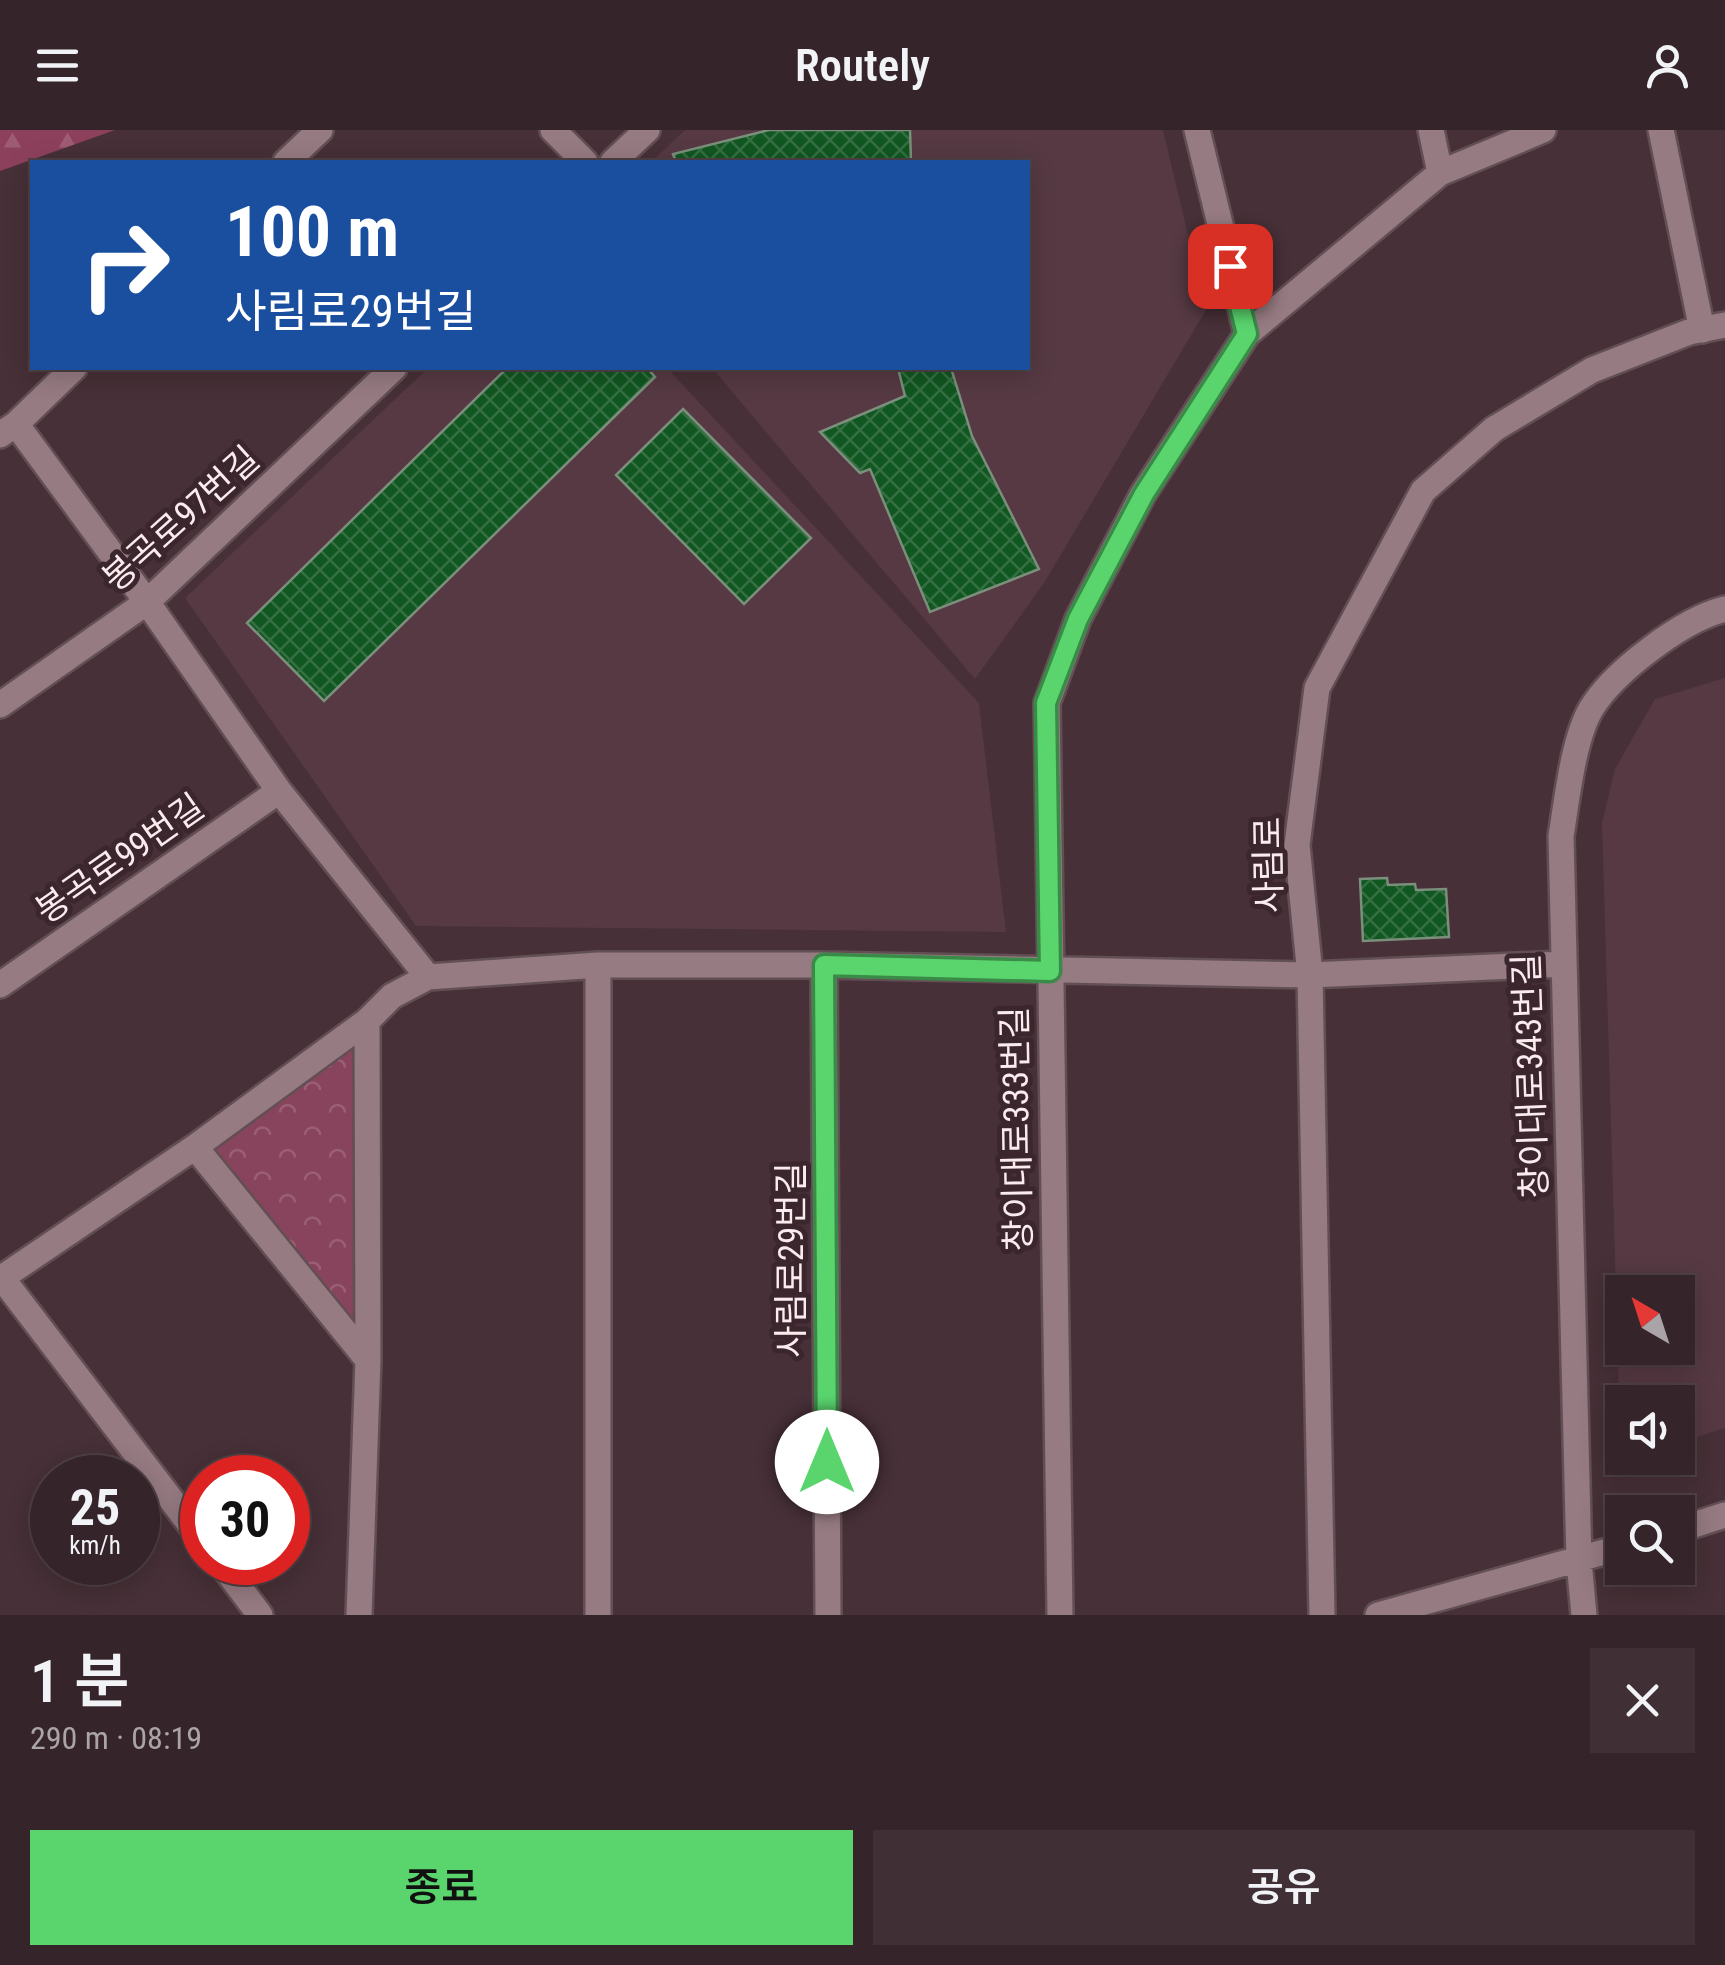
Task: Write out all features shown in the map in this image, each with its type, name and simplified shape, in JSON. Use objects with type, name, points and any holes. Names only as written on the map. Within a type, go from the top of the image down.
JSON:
[{"type":"street","points":[[288,160],[320,130]]},
{"type":"street","points":[[553,130],[583,160]]},
{"type":"street","points":[[616,160],[647,130]]},
{"type":"street","points":[[1197,130],[1247,334]]},
{"type":"street","points":[[1431,130],[1440,172]]},
{"type":"street","name":"창이대로333번길","points":[[1060,1615],[1046,703],[1078,619],[1144,494],[1247,334],[1440,172],[1543,130]]},
{"type":"street","points":[[1661,130],[1714,328]]},
{"type":"street","name":"사림로","points":[[1322,1615],[1310,975],[1298,844],[1317,688],[1424,491],[1494,429],[1592,370],[1690,332],[1714,328]]},
{"type":"street","points":[[72,370],[8,430],[148,602],[280,791],[428,978]]},
{"type":"street","name":"봉곡로97번길","points":[[0,704],[148,602],[392,370]]},
{"type":"street","name":"창이대로343번길","points":[[1584,1615],[1579,1560],[1561,836],[1572,769],[1591,710],[1632,664],[1664,638],[1725,609]]},
{"type":"street","name":"봉곡로99번길","points":[[0,985],[280,791]]},
{"type":"street","points":[[180,1511],[1,1279],[195,1146],[367,1021],[392,996],[428,978],[598,965],[824,965],[1310,975],[1563,964]]},
{"type":"street","points":[[598,965],[598,1615]]},
{"type":"street","name":"사림로29번길","points":[[824,965],[828,1615]]},
{"type":"street","points":[[359,1615],[368,1360],[367,1021]]},
{"type":"street","points":[[195,1146],[368,1360]]},
{"type":"street","points":[[1695,1525],[1725,1515]]},
{"type":"street","points":[[1378,1615],[1605,1552]]},
{"type":"street","points":[[237,1585],[260,1615]]},
{"type":"shaded area","points":[[685,130],[1163,130],[1206,310],[1044,583],[975,679],[714,370],[1030,370],[1030,160],[653,160]]},
{"type":"shaded area","points":[[426,370],[669,370],[979,703],[1006,932],[416,926],[185,598]]},
{"type":"shaded area","points":[[1725,678],[1725,1428],[1695,1438],[1695,1385],[1619,1385],[1618,1365],[1695,1365],[1695,1275],[1615,1275],[1602,823],[1615,769],[1655,699]]},
{"type":"green space","points":[[0,130],[115,130],[30,160],[0,171]]},
{"type":"green space","points":[[353,1042],[358,1331],[204,1148]]},
{"type":"building","points":[[769,130],[910,130],[911,160],[675,160],[673,154]]},
{"type":"building","points":[[505,370],[649,370],[655,377],[324,701],[247,623]]},
{"type":"building","points":[[898,370],[952,370],[972,436],[1039,569],[930,612],[870,469],[860,473],[820,432],[905,396]]},
{"type":"building","points":[[683,409],[811,538],[744,604],[616,475]]},
{"type":"building","points":[[1387,878],[1388,885],[1415,884],[1416,890],[1446,889],[1449,937],[1363,941],[1360,879]]},
{"type":"route","points":[[827,1462],[824,965],[1050,971],[1046,703],[1078,619],[1144,494],[1247,334],[1230,266]]}]
